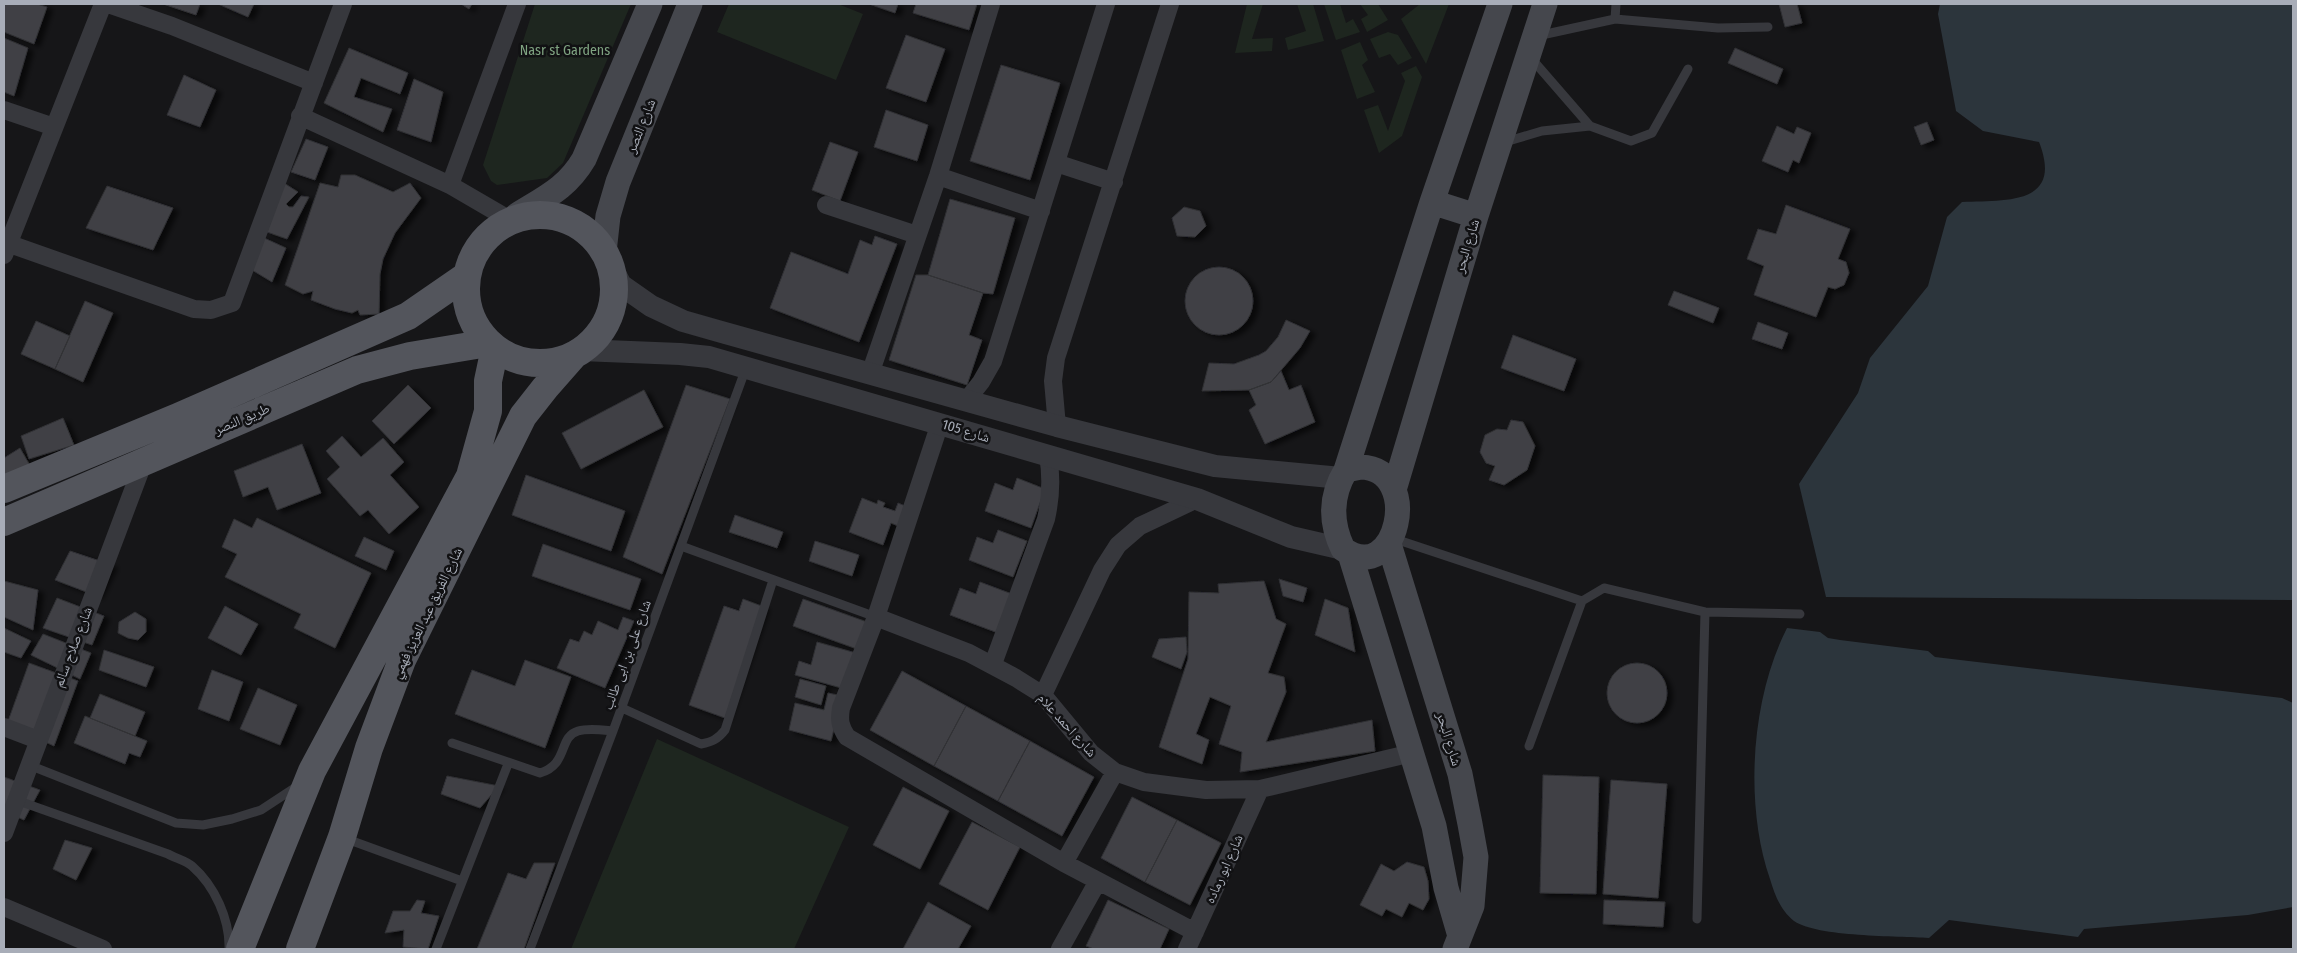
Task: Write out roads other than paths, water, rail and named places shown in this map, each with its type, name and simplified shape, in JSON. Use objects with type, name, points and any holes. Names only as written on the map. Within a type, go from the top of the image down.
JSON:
[{"type":"main road","points":[[514,218],[536,214],[563,218],[587,231],[607,258],[614,290],[609,316],[596,338],[578,352],[552,363],[530,363],[507,356],[492,346],[480,334],[471,316],[466,296],[466,276],[475,252],[492,232],[556,191],[574,177],[584,159],[650,4]]},
{"type":"main road","name":"شارع النصر","points":[[607,258],[608,216],[618,182],[690,4]]},
{"type":"main road","points":[[1344,474],[1361,466],[1372,467],[1382,472],[1390,480],[1394,490],[1396,518],[1390,541],[1382,552],[1371,557],[1360,557],[1346,552],[1335,529],[1333,506],[1432,202],[1500,4]]},
{"type":"main road","name":"شارع البحر","points":[[1394,490],[1476,216],[1545,4]]},
{"type":"main road","points":[[1432,202],[1476,216]]},
{"type":"main road","name":"طريق النصر","points":[[4,489],[178,417],[408,316],[466,276]]},
{"type":"main road","name":"طريق النصر","points":[[4,522],[357,370],[393,360],[492,346]]},
{"type":"main road","name":"شارع الفريق عبد العزيز فهمي","points":[[240,949],[312,772],[470,476],[488,411],[488,381],[492,346]]},
{"type":"main road","name":"شارع الفريق عبد العزيز فهمي","points":[[300,949],[342,837],[369,748],[402,660],[523,416],[545,388],[578,352]]},
{"type":"main road","name":"شارع البحر","points":[[1390,541],[1460,774],[1476,857],[1472,906],[1457,943]]},
{"type":"main road","name":"شارع البحر","points":[[1346,552],[1434,826],[1457,943]]},
{"type":"street","points":[[103,4],[5,247],[194,309],[224,307],[232,303],[239,289],[300,116],[343,4]]},
{"type":"street","points":[[108,4],[172,26],[314,83]]},
{"type":"street","points":[[450,185],[517,4]]},
{"type":"street","points":[[870,374],[938,176],[991,4]]},
{"type":"street","points":[[966,401],[981,382],[993,362],[1106,4]]},
{"type":"street","points":[[1057,426],[1053,388],[1056,358],[1170,4]]},
{"type":"street","points":[[4,110],[54,127]]},
{"type":"street","points":[[300,116],[450,185],[514,218]]},
{"type":"street","points":[[1056,163],[1114,182]]},
{"type":"street","points":[[938,176],[1041,211]]},
{"type":"street","points":[[826,205],[917,235]]},
{"type":"street","name":"شارع 105","points":[[607,258],[622,286],[651,306],[683,321],[1057,426],[1215,466],[1344,474]]},
{"type":"street","name":"شارع 105","points":[[578,352],[680,354],[709,357],[1197,499],[1291,537],[1346,552]]},
{"type":"street","points":[[940,423],[876,617],[841,708],[839,720],[841,729],[847,737],[1064,863],[1195,932]]},
{"type":"street","points":[[992,664],[1046,519],[1051,496],[1051,474],[1048,455]]},
{"type":"street","name":"شارع صلاح سالم","points":[[4,833],[10,810],[29,765],[144,461]]},
{"type":"street","points":[[1043,695],[1102,570],[1118,545],[1140,526],[1197,499]]},
{"type":"street","name":"شارع احمد علام","points":[[876,617],[970,653],[1043,695],[1090,753],[1115,772],[1144,782],[1174,787],[1234,791],[1260,789],[1412,753]]},
{"type":"street","points":[[4,727],[38,740]]},
{"type":"street","points":[[1064,863],[1115,772]]},
{"type":"street","name":"شارع ابو رماده","points":[[1188,949],[1260,789]]},
{"type":"street","points":[[1060,949],[1098,881]]},
{"type":"street","points":[[4,907],[103,949]]},
{"type":"lane","points":[[1615,19],[1616,4]]},
{"type":"lane","points":[[1590,126],[1531,46],[1615,19],[1718,28],[1768,27]]},
{"type":"lane","points":[[1500,144],[1542,131],[1590,126],[1631,140],[1652,133],[1688,69]]},
{"type":"lane","name":"شارع على بن ابى طالب","points":[[530,949],[622,708],[746,368]]},
{"type":"lane","points":[[1390,541],[1582,601]]},
{"type":"lane","name":"شارع احمد علام","points":[[681,546],[876,617]]},
{"type":"lane","points":[[622,708],[701,744],[720,738],[726,730],[773,580]]},
{"type":"lane","points":[[1530,746],[1582,601],[1604,588],[1705,612],[1800,614]]},
{"type":"lane","points":[[1697,919],[1705,612]]},
{"type":"lane","points":[[452,743],[508,764],[540,773],[550,770],[559,762],[567,739],[576,732],[591,730],[613,731]]},
{"type":"lane","points":[[436,949],[508,764]]},
{"type":"lane","points":[[29,765],[176,823],[204,825],[261,810],[289,793],[312,772]]},
{"type":"lane","points":[[10,810],[168,854],[192,866],[209,887],[222,910],[229,931],[229,949]]},
{"type":"lane","points":[[342,837],[462,881]]},
{"type":"park label","name":"Nasr st Gardens","points":[[565,50]]}]
